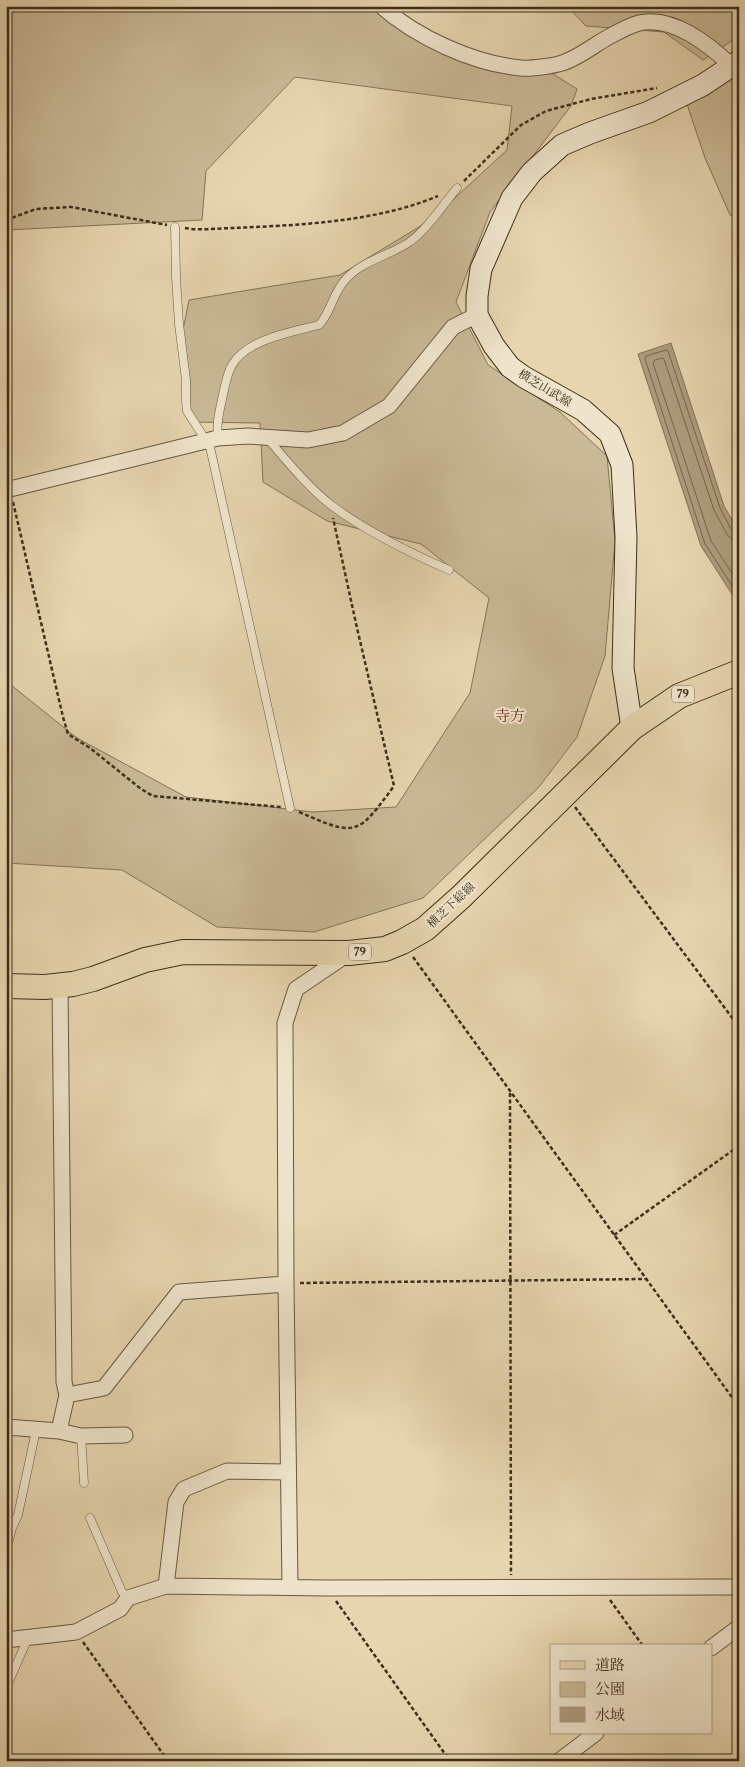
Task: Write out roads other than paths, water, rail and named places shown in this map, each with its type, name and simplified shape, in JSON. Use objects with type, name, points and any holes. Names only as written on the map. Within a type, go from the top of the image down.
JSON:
[{"type":"main road","points":[[477,316],[477,296],[481,269],[512,198],[532,172],[562,145],[649,112],[703,85],[735,63]]},
{"type":"main road","name":"横芝山武線","points":[[477,316],[494,346],[510,367],[524,377],[583,410],[610,434],[622,465],[626,537],[623,668],[632,728]]},
{"type":"main road","name":"横芝下総線","points":[[6,986],[45,987],[93,979],[145,960],[183,952],[349,953],[385,949],[402,942],[425,929],[461,897],[632,728],[679,696],[739,672]]},
{"type":"street","points":[[380,6],[397,20],[448,47],[484,61],[522,68],[563,63],[625,29],[639,23],[660,21],[701,39],[735,63]]},
{"type":"street","points":[[8,489],[211,440],[248,436],[308,440],[344,434],[389,406],[453,327],[477,316]]},
{"type":"street","points":[[290,1588],[287,1472],[285,1024],[296,989],[349,953]]},
{"type":"street","points":[[59,1431],[68,1395],[64,1382],[60,985]]},
{"type":"street","points":[[68,1395],[104,1388],[178,1292],[286,1284]]},
{"type":"street","points":[[6,1427],[59,1431],[81,1436],[125,1435]]},
{"type":"street","points":[[166,1586],[176,1502],[184,1489],[227,1471],[287,1472]]},
{"type":"street","points":[[6,1640],[76,1632],[120,1609],[128,1598],[166,1586],[326,1588],[736,1586]]},
{"type":"street","points":[[712,1647],[739,1627]]},
{"type":"street","points":[[559,1761],[595,1734]]},
{"type":"lane","points":[[290,808],[210,447],[217,426],[226,381],[233,364],[244,352],[272,338],[319,325],[324,320],[332,300],[346,279],[370,261],[386,256],[410,242],[457,188]]},
{"type":"lane","points":[[175,227],[179,324],[186,380],[187,411],[211,440]]},
{"type":"lane","points":[[266,437],[294,469],[330,504],[357,523],[449,570]]},
{"type":"lane","points":[[6,1549],[18,1515],[36,1430]]},
{"type":"lane","points":[[81,1436],[84,1483]]},
{"type":"lane","points":[[90,1518],[122,1592],[128,1598]]},
{"type":"lane","points":[[6,1688],[28,1638]]},
{"type":"water","points":[[671,343],[724,506],[739,532],[739,605],[701,546],[638,354]]},
{"type":"district","name":"寺方","points":[[510,716]]}]
